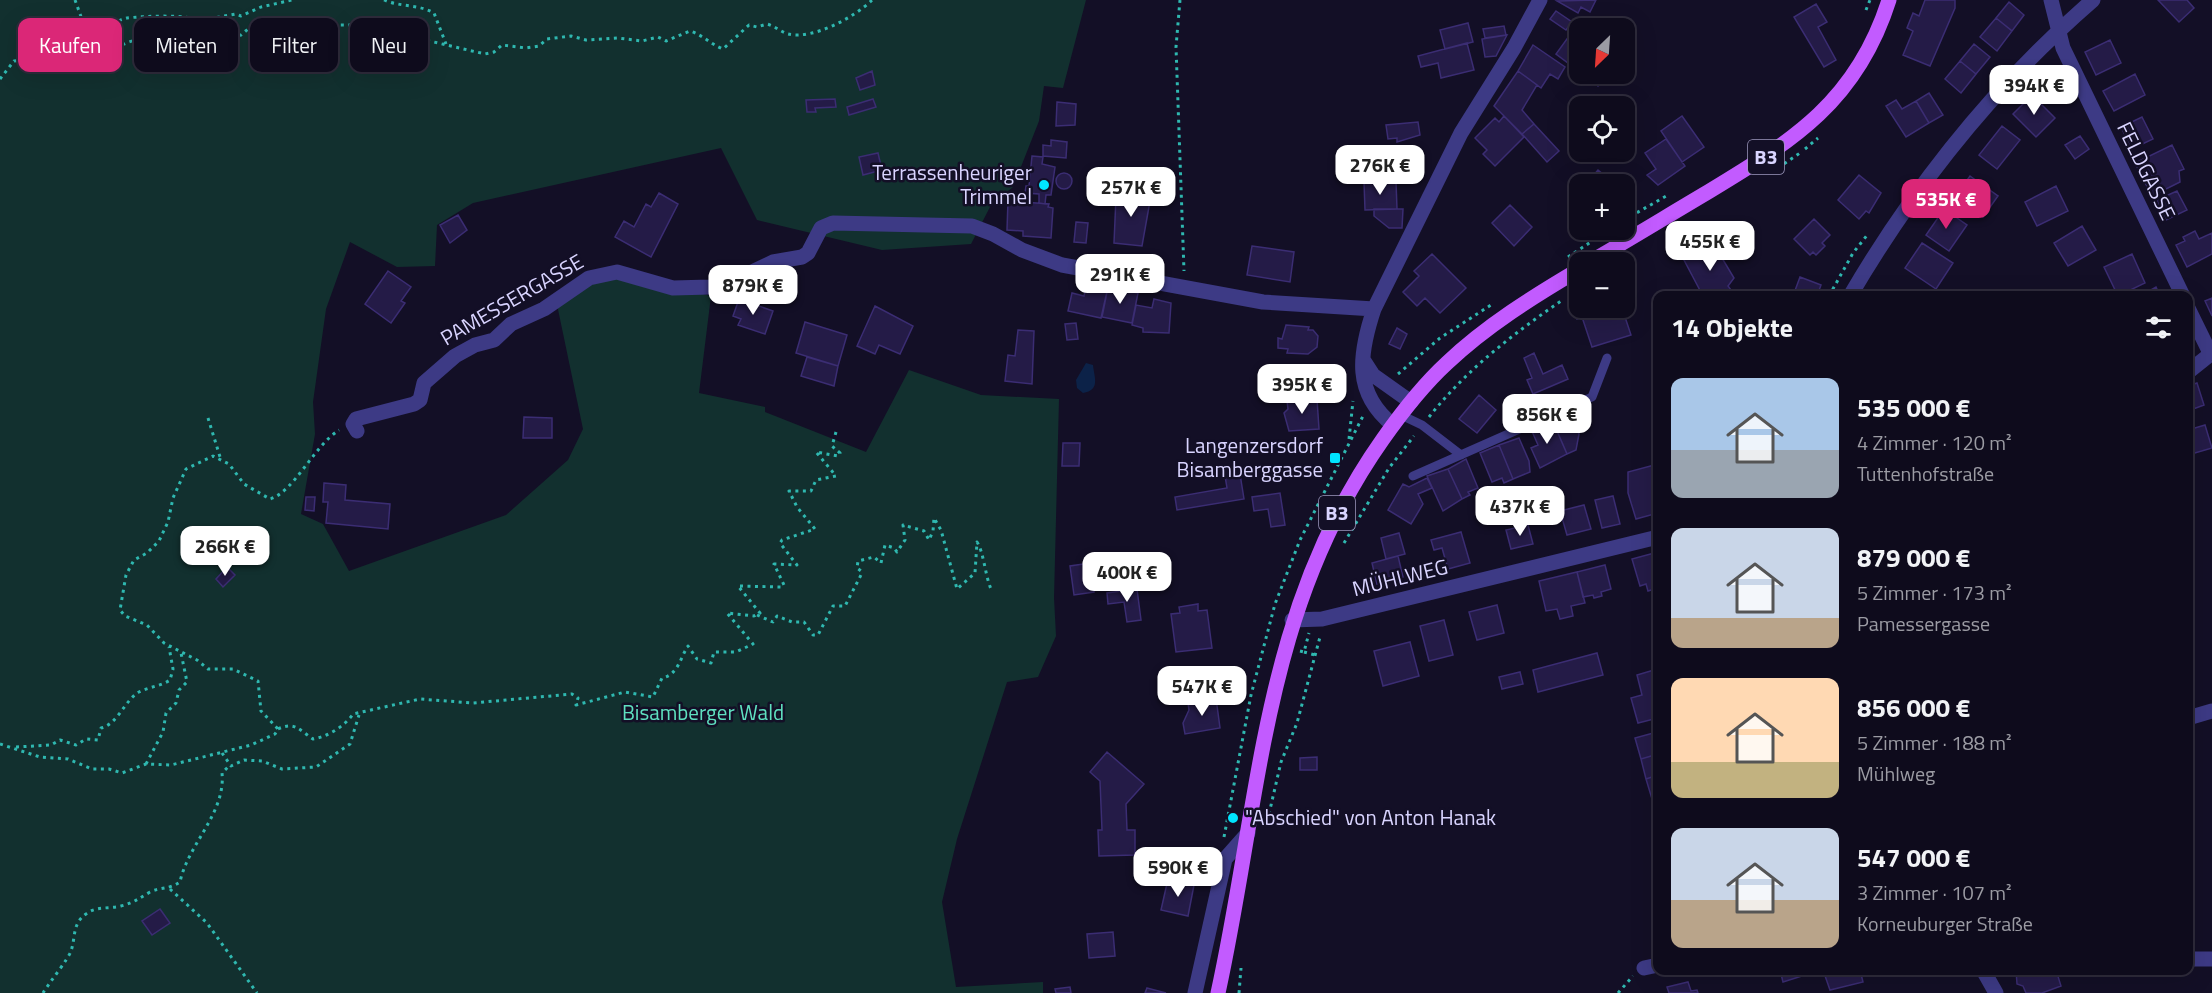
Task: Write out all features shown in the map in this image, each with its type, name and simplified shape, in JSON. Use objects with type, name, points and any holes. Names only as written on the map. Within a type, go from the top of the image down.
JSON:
[{"type":"main road","name":"B3","points":[[1607,252],[1762,159],[1810,124],[1836,97],[1858,67],[1873,40],[1889,0]]},
{"type":"main road","name":"B3","points":[[1218,993],[1269,715],[1292,620],[1329,528],[1366,464],[1429,380],[1466,345],[1569,276]]},
{"type":"street","points":[[1397,420],[1371,405],[1362,373],[1367,330],[1374,309],[1461,133],[1514,48],[1540,0]]},
{"type":"street","name":"FELDGASSE","points":[[2051,0],[2063,48],[2181,291]]},
{"type":"street","points":[[1853,291],[1893,226],[1933,171],[2021,67],[2093,0]]},
{"type":"street","name":"PAMESSERGASSE","points":[[355,427],[356,419],[414,404],[420,400],[424,384],[454,357],[475,345],[494,340],[511,324],[544,309],[589,278],[617,272],[673,288],[710,287],[731,282],[773,262],[802,257],[807,253],[821,228],[833,223],[972,226],[1052,262],[1274,303],[1374,309]]},
{"type":"street","points":[[2193,318],[2211,353],[2193,368]]},
{"type":"street","points":[[1364,361],[1373,375],[1411,402]]},
{"type":"street","name":"MÜHLWEG","points":[[1292,620],[1322,619],[1653,538]]},
{"type":"street","points":[[2193,717],[2212,711]]},
{"type":"street","points":[[1195,993],[1225,859],[1248,833]]},
{"type":"street","points":[[2193,959],[2212,959]]},
{"type":"street","points":[[1986,975],[1996,993]]},
{"type":"lane","points":[[1413,476],[1592,397],[1607,358]]},
{"type":"lane","points":[[1397,420],[1422,425],[1461,455]]},
{"type":"path","points":[[75,0],[81,18]]},
{"type":"path","points":[[213,18],[236,14],[241,16],[261,7],[292,0]]},
{"type":"path","points":[[384,0],[396,5],[423,7],[434,13],[446,44]]},
{"type":"path","points":[[238,35],[242,35],[248,29],[289,33],[340,25],[367,25],[381,34],[391,32],[485,54],[494,52],[502,45],[526,48],[539,46],[547,39],[571,36],[586,40],[618,38],[642,41],[658,37],[666,41],[690,30],[702,34],[712,44],[723,49],[749,25],[767,24],[786,33],[811,34],[844,21],[872,0]]},
{"type":"path","points":[[1180,0],[1176,47],[1185,288]]},
{"type":"path","points":[[1866,11],[1870,0]]},
{"type":"path","points":[[122,20],[172,16],[186,18]]},
{"type":"path","points":[[0,79],[14,61],[18,60]]},
{"type":"path","points":[[1635,214],[1675,191]]},
{"type":"path","points":[[1225,859],[1224,832],[1242,740],[1275,604],[1300,540],[1349,441],[1371,405]]},
{"type":"path","points":[[208,418],[221,460]]},
{"type":"path","points":[[278,729],[261,711],[258,685],[254,678],[228,668],[208,669],[193,658],[169,646],[147,625],[122,613],[120,605],[123,580],[134,560],[147,553],[159,541],[168,522],[173,498],[186,469],[213,456],[229,464],[244,484],[270,499],[278,497],[287,488],[322,442],[355,427]]},
{"type":"path","points":[[758,615],[760,613],[758,609],[738,586],[782,587],[784,585],[774,564],[797,564],[780,543],[782,540],[815,529],[797,507],[789,491],[811,490],[816,480],[836,476],[816,452],[838,456],[840,453],[832,446],[836,432]]},
{"type":"path","points":[[0,744],[40,757],[68,759],[92,769],[109,768],[122,773],[146,764],[171,765],[185,759],[201,758],[207,754],[222,753],[257,743],[275,734],[278,729],[291,724],[313,739],[325,737],[348,722],[353,714],[359,715],[420,699],[473,703],[572,694],[578,699],[576,705],[625,692],[653,698],[662,678],[677,669],[688,646],[697,659],[711,663],[714,652],[736,652],[753,644],[727,613],[728,611],[758,615],[773,622],[777,616],[792,622],[804,622],[813,635],[818,635],[833,606],[845,606],[852,596],[861,575],[857,568],[858,561],[874,557],[881,563],[885,545],[894,548],[897,552],[905,540],[903,525],[924,531],[929,540],[933,531],[934,518],[941,530],[957,589],[975,573],[977,542],[981,549],[982,565],[991,589]]},
{"type":"path","points":[[1268,815],[1281,762],[1297,723],[1320,637]]},
{"type":"path","points":[[14,747],[51,745],[60,740],[76,745],[86,739],[98,740],[99,730],[113,722],[118,713],[135,696],[170,680],[173,669],[169,646]]},
{"type":"path","points":[[1304,652],[1315,655]]},
{"type":"path","points":[[146,764],[163,732],[166,713],[176,704],[179,690],[188,682],[181,653]]},
{"type":"path","points":[[43,993],[56,970],[71,954],[74,927],[86,914],[99,908],[120,906],[140,900],[152,890],[170,889],[180,882],[185,863],[197,845],[223,787],[222,773],[230,765],[244,760],[262,761],[282,769],[316,767],[350,744],[359,715]]},
{"type":"path","points":[[222,753],[230,765]]},
{"type":"path","points":[[170,889],[207,923],[257,993]]},
{"type":"path","points":[[1239,993],[1240,967]]},
{"type":"path","points":[[1618,993],[1651,967]]},
{"type":"green space","name":"Bisamberger Wald","points":[[0,0],[1086,0],[1063,88],[1044,86],[1039,121],[1013,187],[991,205],[971,244],[882,250],[757,220],[721,148],[473,203],[437,225],[435,266],[397,267],[350,242],[326,309],[313,402],[315,434],[301,514],[323,524],[349,571],[506,515],[568,460],[583,429],[555,295],[605,270],[711,296],[699,393],[765,407],[765,412],[866,452],[909,370],[981,395],[1059,399],[1054,598],[1056,636],[1038,677],[1007,682],[957,839],[942,902],[956,987],[1043,982],[1043,993],[0,993]]},
{"type":"water","points":[[1086,363],[1093,365],[1095,382],[1092,389],[1083,393],[1077,388],[1076,380]]},
{"type":"building","points":[[1596,0],[1590,12],[1581,7],[1578,13],[1557,1]]},
{"type":"building","points":[[1925,0],[1955,0],[1955,8],[1930,66],[1903,55],[1913,31],[1907,28],[1913,13],[1919,16]]},
{"type":"building","points":[[2158,0],[2187,0],[2194,8],[2179,22]]},
{"type":"building","points":[[2009,2],[2024,15],[2012,31],[1996,18]]},
{"type":"building","points":[[1816,4],[1827,22],[1818,27],[1836,60],[1824,67],[1794,17]]},
{"type":"building","points":[[1556,11],[1569,20],[1569,26],[1566,30],[1550,19]]},
{"type":"building","points":[[1996,18],[2012,31],[1997,51],[1980,37]]},
{"type":"building","points":[[1468,23],[1473,42],[1445,49],[1440,30]]},
{"type":"building","points":[[1504,26],[1506,35],[1485,38],[1483,29]]},
{"type":"building","points":[[1507,35],[1496,56],[1485,57],[1482,39]]},
{"type":"building","points":[[1569,36],[1569,64],[1556,54]]},
{"type":"building","points":[[2110,40],[2121,63],[2096,75],[2085,52]]},
{"type":"building","points":[[1467,43],[1474,70],[1441,78],[1438,63],[1421,67],[1418,56]]},
{"type":"building","points":[[1974,44],[1990,57],[1976,74],[1960,61]]},
{"type":"building","points":[[1533,45],[1565,67],[1558,79],[1550,74],[1541,88],[1518,71]]},
{"type":"building","points":[[1960,61],[1976,74],[1961,93],[1945,79]]},
{"type":"building","points":[[872,71],[875,85],[860,90],[856,78]]},
{"type":"building","points":[[1518,71],[1537,85],[1522,110],[1534,124],[1522,134],[1494,106]]},
{"type":"building","points":[[2135,74],[2145,95],[2114,111],[2103,91]]},
{"type":"building","points":[[1929,93],[1943,115],[1929,123],[1916,101]]},
{"type":"building","points":[[2032,95],[2055,118],[2036,137],[2013,114]]},
{"type":"building","points":[[835,99],[836,107],[815,108],[816,112],[807,112],[806,100]]},
{"type":"building","points":[[873,99],[876,107],[849,115],[847,107]]},
{"type":"building","points":[[1896,100],[1902,109],[1916,101],[1929,123],[1906,137],[1886,106]]},
{"type":"building","points":[[1057,102],[1076,104],[1075,125],[1056,126]]},
{"type":"building","points":[[1504,116],[1524,137],[1495,166],[1483,154],[1487,150],[1475,138],[1495,118],[1499,122]]},
{"type":"building","points":[[1682,116],[1704,147],[1682,162],[1661,131]]},
{"type":"building","points":[[2142,117],[2153,139],[2132,149],[2121,127]]},
{"type":"building","points":[[1418,122],[1420,135],[1397,142],[1397,138],[1388,139],[1386,125]]},
{"type":"building","points":[[1534,124],[1559,151],[1547,162],[1522,134]]},
{"type":"building","points":[[2002,126],[2020,140],[1997,169],[1979,155]]},
{"type":"building","points":[[2080,136],[2089,149],[2075,159],[2065,145]]},
{"type":"building","points":[[1666,139],[1685,166],[1658,185],[1647,175],[1656,169],[1645,153]]},
{"type":"building","points":[[1051,140],[1067,142],[1066,158],[1043,156],[1043,145],[1051,146]]},
{"type":"building","points":[[2172,145],[2184,169],[2179,171],[2180,182],[2152,196],[2135,163]]},
{"type":"building","points":[[878,153],[882,170],[863,175],[859,157]]},
{"type":"building","points":[[1416,154],[1417,180],[1355,183],[1354,166],[1392,164],[1391,155]]},
{"type":"building","points":[[1032,156],[1043,157],[1042,164],[1055,167],[1051,195],[1046,195],[1045,204],[1039,203],[1039,194],[1025,193],[1026,186],[1029,186]]},
{"type":"building","points":[[1061,173],[1067,173],[1072,181],[1070,187],[1061,189],[1056,184],[1056,178]]},
{"type":"building","points":[[1859,175],[1881,193],[1869,213],[1866,211],[1859,219],[1838,200]]},
{"type":"building","points":[[1970,176],[1998,196],[1983,217],[1955,197]]},
{"type":"building","points":[[1396,181],[1397,209],[1365,210],[1364,182]]},
{"type":"building","points":[[2056,186],[2068,211],[2037,226],[2025,202]]},
{"type":"building","points":[[1125,188],[1145,190],[1144,200],[1150,201],[1142,246],[1114,243],[1116,197],[1124,198]]},
{"type":"building","points":[[2177,191],[2187,210],[2166,220],[2157,200]]},
{"type":"building","points":[[659,193],[678,204],[651,257],[615,237],[624,221],[634,227],[646,204],[651,207]]},
{"type":"building","points":[[1008,201],[1049,204],[1048,207],[1053,208],[1051,238],[1023,236],[1023,231],[1007,230]]},
{"type":"building","points":[[1510,205],[1532,227],[1514,246],[1492,223]]},
{"type":"building","points":[[1374,209],[1403,209],[1402,228],[1389,228],[1374,216]]},
{"type":"building","points":[[1944,209],[1967,225],[1949,251],[1926,235]]},
{"type":"building","points":[[458,215],[467,230],[450,243],[440,225]]},
{"type":"building","points":[[1814,219],[1830,235],[1822,243],[1825,246],[1816,255],[1813,252],[1810,255],[1794,239]]},
{"type":"building","points":[[1076,222],[1088,223],[1086,243],[1074,242]]},
{"type":"building","points":[[2082,226],[2096,250],[2068,266],[2054,243]]},
{"type":"building","points":[[2195,231],[2199,239],[2212,233],[2212,254],[2187,267],[2176,245],[2185,241],[2183,237]]},
{"type":"building","points":[[1713,243],[1734,278],[1728,286],[1731,290],[1700,291],[1684,260]]},
{"type":"building","points":[[1922,243],[1953,263],[1936,289],[1905,268]]},
{"type":"building","points":[[1252,246],[1294,252],[1290,282],[1247,275]]},
{"type":"building","points":[[1432,254],[1466,288],[1440,313],[1425,298],[1417,306],[1403,292],[1419,276],[1414,271]]},
{"type":"building","points":[[2132,254],[2145,283],[2128,291],[2116,291],[2104,267]]},
{"type":"building","points":[[388,271],[411,287],[401,301],[405,303],[391,323],[365,304]]},
{"type":"building","points":[[1800,277],[1821,285],[1819,291],[1795,291]]},
{"type":"building","points":[[1087,283],[1108,287],[1101,318],[1068,311],[1072,293],[1084,296]]},
{"type":"building","points":[[1108,287],[1138,293],[1132,323],[1102,317]]},
{"type":"building","points":[[2212,298],[2212,316],[2205,301]]},
{"type":"building","points":[[739,299],[773,311],[765,334],[738,325],[741,319],[733,316]]},
{"type":"building","points":[[1154,299],[1171,303],[1169,333],[1143,332],[1143,328],[1132,325],[1136,305],[1152,308]]},
{"type":"building","points":[[875,306],[913,326],[900,354],[879,345],[875,354],[857,346]]},
{"type":"building","points":[[1582,318],[1625,318],[1631,335],[1592,347]]},
{"type":"building","points":[[805,322],[847,335],[838,366],[796,353]]},
{"type":"building","points":[[1076,323],[1078,339],[1067,340],[1065,324]]},
{"type":"building","points":[[1286,325],[1309,327],[1308,330],[1313,330],[1318,336],[1317,347],[1308,354],[1287,353],[1288,349],[1278,348],[1278,338],[1282,339]]},
{"type":"building","points":[[1397,328],[1407,334],[1400,349],[1389,344]]},
{"type":"building","points":[[1018,330],[1034,331],[1032,384],[1005,381],[1008,355],[1015,356]]},
{"type":"building","points":[[1534,353],[1543,374],[1562,365],[1568,379],[1533,394],[1527,380],[1532,378],[1524,358]]},
{"type":"building","points":[[807,357],[838,366],[834,386],[801,376]]},
{"type":"building","points":[[1289,370],[1317,370],[1317,386],[1308,386],[1308,399],[1295,400],[1295,386],[1290,387]]},
{"type":"building","points":[[2197,383],[2204,405],[2193,409],[2193,384]]},
{"type":"building","points":[[1479,395],[1496,410],[1477,433],[1459,419]]},
{"type":"building","points":[[1317,399],[1319,429],[1289,431],[1284,413],[1288,409],[1287,401]]},
{"type":"building","points":[[1570,413],[1579,434],[1576,450],[1567,454],[1554,424],[1560,421],[1559,418]]},
{"type":"building","points":[[524,417],[552,418],[552,438],[523,438]]},
{"type":"building","points":[[1542,424],[1544,428],[1554,424],[1567,454],[1540,468],[1531,448],[1538,445],[1531,429]]},
{"type":"building","points":[[2205,425],[2212,448],[2193,454],[2193,429]]},
{"type":"building","points":[[1519,438],[1529,461],[1530,472],[1513,479],[1499,445]]},
{"type":"building","points":[[1063,443],[1080,443],[1079,466],[1062,466]]},
{"type":"building","points":[[1499,445],[1513,479],[1504,483],[1502,478],[1492,482],[1480,453]]},
{"type":"building","points":[[1466,459],[1478,488],[1468,492],[1470,495],[1462,499],[1448,469]]},
{"type":"building","points":[[1653,465],[1653,514],[1636,519],[1628,493],[1628,472]]},
{"type":"building","points":[[1448,469],[1462,499],[1443,511],[1427,476]]},
{"type":"building","points":[[1240,474],[1244,499],[1177,510],[1175,497],[1227,488],[1225,476]]},
{"type":"building","points":[[1427,478],[1432,488],[1418,494],[1423,504],[1411,524],[1388,510],[1403,484],[1409,487]]},
{"type":"building","points":[[324,483],[346,485],[345,500],[390,504],[388,529],[326,523],[328,502],[323,502]]},
{"type":"building","points":[[1280,493],[1285,525],[1271,527],[1268,509],[1254,511],[1252,497]]},
{"type":"building","points":[[1613,496],[1620,524],[1602,528],[1595,500]]},
{"type":"building","points":[[306,497],[315,497],[314,511],[305,510]]},
{"type":"building","points":[[1584,505],[1591,529],[1567,535],[1560,511]]},
{"type":"building","points":[[1528,525],[1533,544],[1511,549],[1506,530]]},
{"type":"building","points":[[1461,532],[1470,563],[1448,569],[1442,548],[1434,550],[1431,540]]},
{"type":"building","points":[[1399,533],[1405,554],[1386,559],[1381,538]]},
{"type":"building","points":[[1653,553],[1653,590],[1648,591],[1646,584],[1640,586],[1632,559]]},
{"type":"building","points":[[1398,556],[1403,577],[1377,584],[1372,563]]},
{"type":"building","points":[[1090,563],[1094,592],[1074,595],[1070,566]]},
{"type":"building","points":[[1605,565],[1611,589],[1601,592],[1602,596],[1583,597],[1577,572]]},
{"type":"building","points":[[227,567],[235,575],[223,587],[216,579]]},
{"type":"building","points":[[1577,572],[1585,603],[1571,606],[1573,616],[1560,619],[1557,609],[1546,611],[1539,581]]},
{"type":"building","points":[[1137,589],[1141,620],[1127,622],[1124,602],[1108,604],[1107,593]]},
{"type":"building","points":[[1198,604],[1198,611],[1207,610],[1212,648],[1176,652],[1171,614],[1180,613],[1179,607]]},
{"type":"building","points":[[1497,605],[1504,633],[1477,640],[1469,612]]},
{"type":"building","points":[[1444,620],[1453,655],[1429,661],[1420,626]]},
{"type":"building","points":[[1410,642],[1419,676],[1383,686],[1374,651]]},
{"type":"building","points":[[1597,653],[1603,675],[1538,692],[1533,670]]},
{"type":"building","points":[[1653,670],[1653,719],[1638,723],[1631,698],[1642,695],[1637,675]]},
{"type":"building","points":[[1235,671],[1239,693],[1201,698],[1199,685],[1216,682],[1215,674]]},
{"type":"building","points":[[1520,672],[1523,684],[1502,689],[1499,677]]},
{"type":"building","points":[[1216,698],[1220,728],[1185,734],[1183,723],[1189,710],[1188,703]]},
{"type":"building","points":[[1653,733],[1653,755],[1641,759],[1635,738]]},
{"type":"building","points":[[1107,752],[1144,784],[1126,804],[1127,830],[1135,830],[1135,855],[1099,856],[1098,830],[1102,830],[1100,781],[1090,772]]},
{"type":"building","points":[[1653,755],[1653,777],[1646,779],[1641,759]]},
{"type":"building","points":[[1317,757],[1317,770],[1300,770],[1300,758]]},
{"type":"building","points":[[1653,777],[1653,799],[1652,799],[1646,779]]},
{"type":"building","points":[[1168,879],[1194,885],[1188,916],[1161,910]]},
{"type":"building","points":[[160,909],[170,923],[152,935],[142,921]]},
{"type":"building","points":[[1113,932],[1115,956],[1089,958],[1087,934]]},
{"type":"building","points":[[1781,975],[1802,975],[1802,976],[1783,982]]},
{"type":"building","points":[[1825,975],[1861,975],[1863,982],[1830,990]]},
{"type":"building","points":[[2016,975],[2058,975],[2061,986],[2042,993],[2026,993],[2023,986],[2017,984]]},
{"type":"building","points":[[1688,982],[1691,991],[1697,990],[1698,993],[1669,993],[1667,987]]},
{"type":"building","points":[[1070,987],[1071,993],[1056,993],[1055,989]]},
{"type":"building","points":[[1147,988],[1166,993],[1145,993]]},
{"type":"place","name":"Terrassenheuriger Trimmel","points":[[1044,185]]},
{"type":"place","name":"Langenzersdorf Bisamberggasse","points":[[1335,458]]},
{"type":"place","name":"\"Abschied\" von Anton Hanak","points":[[1233,818]]}]
